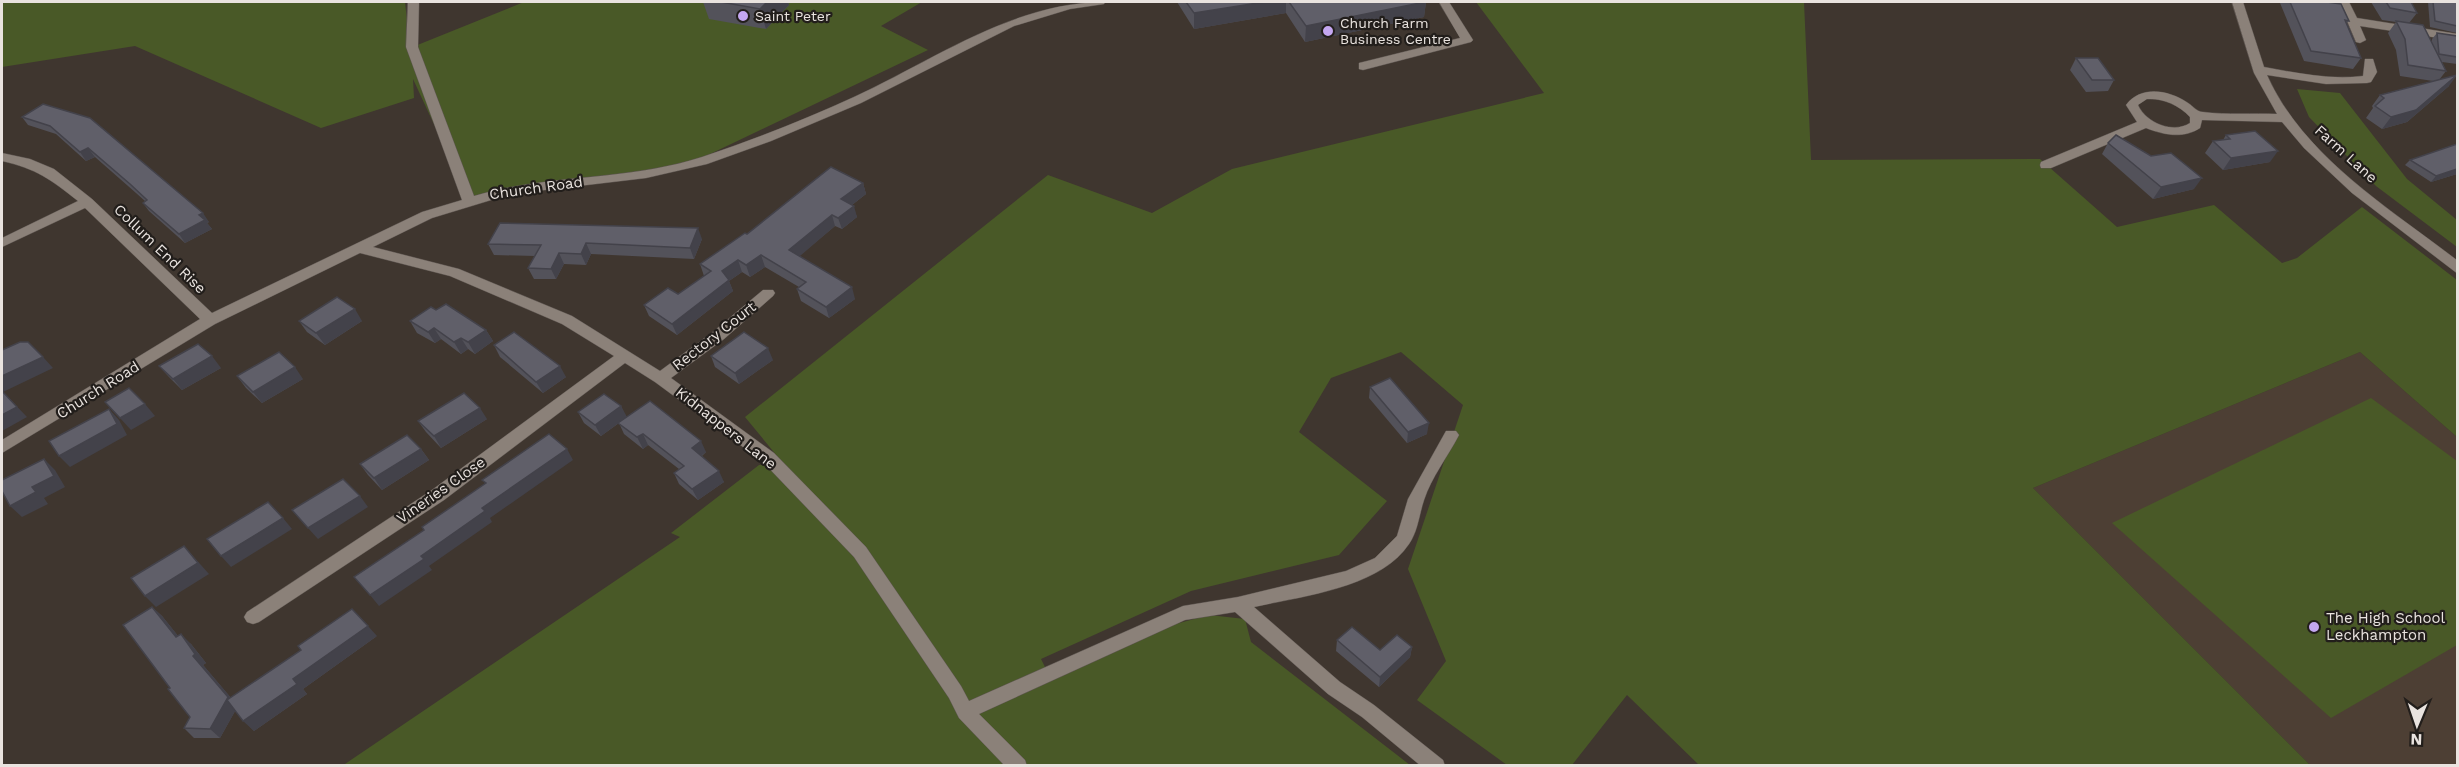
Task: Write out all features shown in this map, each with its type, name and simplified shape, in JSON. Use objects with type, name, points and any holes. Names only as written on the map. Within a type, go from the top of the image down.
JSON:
[{"type":"street","points":[[413,2],[412,47],[469,200]]},
{"type":"street","name":"Church Road","points":[[2,447],[210,320],[416,219],[469,200],[530,186],[646,174],[702,161],[767,138],[857,100],[1010,24],[1069,6],[1100,2]]},
{"type":"street","points":[[1364,66],[1467,40],[1444,2]]},
{"type":"street","name":"Farm Lane","points":[[2237,2],[2259,70],[2272,97],[2287,118],[2321,157],[2457,269]]},
{"type":"street","points":[[2345,11],[2457,38]]},
{"type":"street","points":[[2345,11],[2361,40]]},
{"type":"street","points":[[2259,70],[2352,82],[2367,79],[2371,72],[2369,62]]},
{"type":"street","points":[[2196,116],[2196,125],[2193,128],[2180,131],[2163,130],[2146,123],[2135,114],[2132,105],[2144,96],[2171,99],[2187,107],[2196,116],[2287,118]]},
{"type":"street","points":[[2046,165],[2146,123]]},
{"type":"street","name":"Collum End Rise","points":[[2,157],[25,162],[49,172],[87,201],[210,320]]},
{"type":"street","points":[[2,243],[87,201]]},
{"type":"street","name":"Kidnappers Lane","points":[[359,248],[454,272],[567,320],[660,378],[768,457],[860,552],[955,692],[965,712],[1018,765]]},
{"type":"street","name":"Rectory Court","points":[[660,378],[719,335],[768,293]]},
{"type":"street","name":"Vineries Close","points":[[253,617],[438,495],[624,356]]},
{"type":"street","points":[[965,712],[1183,613],[1238,604],[1349,577],[1381,563],[1403,540],[1410,525],[1416,499],[1451,435]]},
{"type":"street","points":[[1238,604],[1334,688],[1368,711],[1436,765]]},
{"type":"shaded area","name":"The High School Leckhampton","points":[[2360,352],[2457,437],[2457,765],[2310,765],[2033,488]]},
{"type":"green space","points":[[2,2],[405,2],[410,48],[524,2],[922,2],[881,26],[928,50],[685,166],[469,200],[413,79],[414,98],[321,128],[135,46],[2,67]]},
{"type":"green space","points":[[1476,2],[1804,2],[1811,160],[2040,159],[2117,227],[2214,205],[2282,263],[2297,258],[2362,207],[2457,280],[2457,437],[2360,352],[2033,488],[2310,765],[1699,765],[1627,695],[1572,765],[1507,765],[1417,700],[1446,661],[1408,569],[1463,405],[1401,352],[1331,378],[1299,432],[1387,501],[1339,555],[1191,591],[1041,659],[1051,679],[1172,625],[1209,615],[1245,619],[1251,642],[1410,765],[342,766],[680,537],[671,533],[759,465],[782,462],[745,417],[1048,175],[1152,213],[1232,169],[1544,93]]},
{"type":"green space","points":[[2297,89],[2340,93],[2407,179],[2457,220],[2457,247],[2376,186],[2309,117]]},
{"type":"green space","points":[[2371,398],[2457,461],[2457,645],[2331,718],[2112,523]]},
{"type":"building","points":[[721,2],[767,2],[760,9]]},
{"type":"building","points":[[1186,2],[1264,2],[1194,13]]},
{"type":"building","points":[[1289,2],[1425,2],[1306,26]]},
{"type":"building","points":[[2290,2],[2341,4],[2349,21],[2345,20],[2361,58],[2311,51]]},
{"type":"building","points":[[2386,2],[2411,2],[2417,13],[2390,8]]},
{"type":"building","points":[[2433,2],[2457,2],[2457,26],[2435,21]]},
{"type":"building","points":[[2396,21],[2423,25],[2446,71],[2408,65],[2405,39]]},
{"type":"building","points":[[2437,33],[2457,36],[2457,57],[2439,54]]},
{"type":"building","points":[[2076,58],[2098,58],[2114,80],[2092,80]]},
{"type":"building","points":[[2457,75],[2416,110],[2391,117],[2375,106],[2384,98],[2380,95]]},
{"type":"building","points":[[43,104],[90,118],[203,213],[199,215],[205,220],[179,234],[143,203],[147,200],[88,148],[80,152],[50,126],[22,117]]},
{"type":"building","points":[[2255,131],[2278,151],[2231,158],[2213,141],[2230,139],[2226,135]]},
{"type":"building","points":[[2116,135],[2151,156],[2171,153],[2202,178],[2161,187],[2108,143]]},
{"type":"building","points":[[2457,144],[2457,169],[2436,176],[2410,160]]},
{"type":"building","points":[[831,167],[863,183],[841,199],[854,206],[838,218],[832,215],[789,250],[852,287],[826,307],[797,289],[806,282],[761,255],[746,265],[738,260],[722,271],[729,280],[672,324],[644,305],[668,288],[678,294],[711,271],[700,264],[745,233],[747,234]]},
{"type":"building","points":[[500,223],[698,228],[690,248],[586,243],[581,254],[559,253],[551,269],[528,268],[541,245],[488,244]]},
{"type":"building","points":[[337,297],[355,309],[316,333],[299,321]]},
{"type":"building","points":[[446,304],[486,330],[468,342],[461,338],[454,342],[434,328],[428,332],[410,321],[431,307],[436,310]]},
{"type":"building","points":[[514,332],[560,366],[536,382],[494,345]]},
{"type":"building","points":[[744,332],[768,348],[735,373],[711,356]]},
{"type":"building","points":[[20,342],[28,342],[43,357],[2,376],[2,350]]},
{"type":"building","points":[[198,344],[212,356],[173,379],[159,366]]},
{"type":"building","points":[[279,352],[295,367],[253,392],[237,376]]},
{"type":"building","points":[[1390,378],[1429,423],[1408,432],[1370,387]]},
{"type":"building","points":[[129,388],[145,404],[120,418],[105,402]]},
{"type":"building","points":[[2,391],[17,407],[2,415]]},
{"type":"building","points":[[464,393],[480,408],[434,436],[418,421]]},
{"type":"building","points":[[604,394],[621,406],[595,425],[578,412]]},
{"type":"building","points":[[650,401],[701,441],[692,448],[719,471],[692,489],[674,473],[684,466],[643,434],[637,437],[618,423]]},
{"type":"building","points":[[109,409],[117,424],[59,456],[49,441]]},
{"type":"building","points":[[549,434],[567,449],[482,508],[485,511],[421,556],[424,559],[370,595],[354,577],[424,530],[422,527],[486,483],[482,480]]},
{"type":"building","points":[[407,435],[421,449],[374,478],[360,464]]},
{"type":"building","points":[[44,459],[54,476],[32,487],[36,492],[10,506],[2,491],[2,480]]},
{"type":"building","points":[[343,479],[360,496],[308,528],[292,510]]},
{"type":"building","points":[[268,502],[283,518],[221,556],[207,539]]},
{"type":"building","points":[[184,546],[198,563],[145,596],[131,578]]},
{"type":"building","points":[[152,607],[176,637],[181,634],[195,654],[193,656],[228,697],[210,729],[184,728],[190,717],[123,625]]},
{"type":"building","points":[[352,609],[368,626],[293,679],[297,684],[243,721],[227,700],[301,650],[298,646]]},
{"type":"building","points":[[1352,627],[1380,650],[1397,635],[1412,647],[1380,677],[1337,640]]},
{"type":"place","name":"Saint Peter","points":[[743,16]]},
{"type":"place","name":"Church Farm Business Centre","points":[[1328,31]]},
{"type":"place","name":"The High School Leckhampton","points":[[2314,627]]}]
